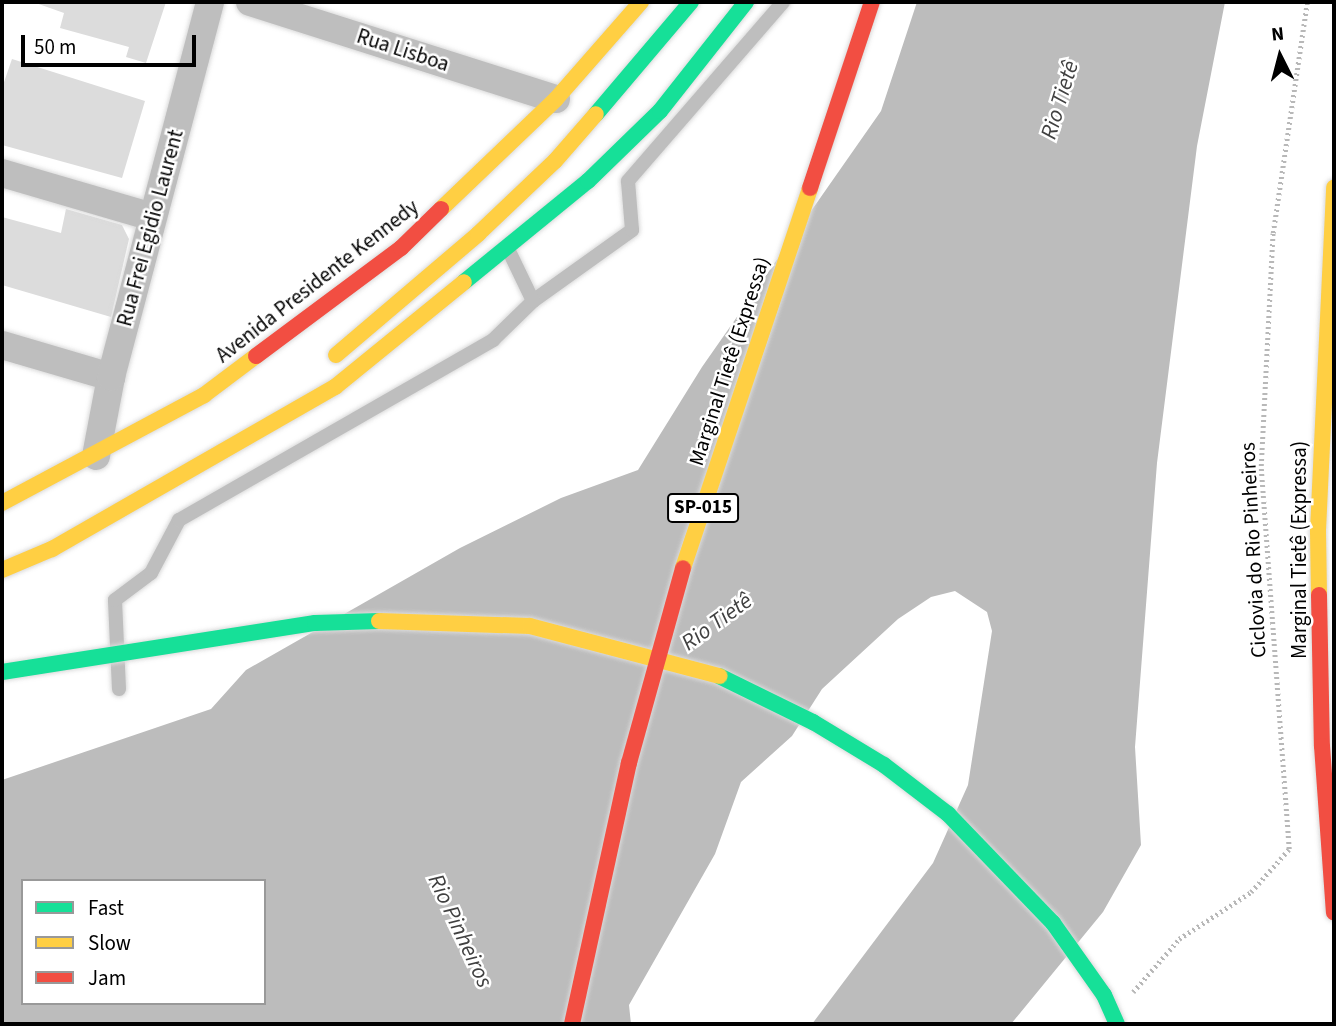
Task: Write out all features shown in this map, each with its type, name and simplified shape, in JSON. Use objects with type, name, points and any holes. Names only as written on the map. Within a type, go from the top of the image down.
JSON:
[{"type":"highway","name":"Avenida Presidente Kennedy","points":[[2,503],[96,456],[204,395],[401,248],[556,99],[641,2]]},
{"type":"highway","points":[[322,367],[478,234],[555,161],[691,2]]},
{"type":"highway","points":[[2,570],[52,549],[335,387],[588,181],[660,111],[746,2]]},
{"type":"highway","name":"Marginal Tietê (Expressa)","points":[[572,1024],[629,763],[683,569],[872,2]]},
{"type":"highway","name":"Marginal Tietê (Expressa)","points":[[1334,187],[1318,543],[1322,746],[1334,913]]},
{"type":"highway","points":[[229,447],[302,385]]},
{"type":"highway","points":[[2,672],[315,623],[423,620],[530,626],[723,677],[813,722],[872,758],[948,814],[1053,923],[1104,995],[1117,1024]]},
{"type":"street","name":"Rua Frei Egidio Laurent","points":[[96,456],[111,377],[210,2]]},
{"type":"street","name":"Rua Lisboa","points":[[250,2],[556,99]]},
{"type":"street","points":[[2,173],[152,217]]},
{"type":"street","points":[[2,345],[111,377]]},
{"type":"lane","points":[[119,689],[115,600],[151,573],[179,520],[493,340],[533,301],[632,230],[628,181],[783,2]]},
{"type":"lane","points":[[508,248],[533,301]]},
{"type":"path","name":"Ciclovia do Rio Pinheiros","points":[[1131,995],[1179,939],[1251,892],[1289,849],[1261,466],[1273,233],[1307,2]]},
{"type":"water","points":[[917,2],[1225,2],[1197,146],[1157,463],[1135,747],[1141,845],[1103,912],[1011,1024],[812,1024],[933,863],[968,785],[992,631],[987,612],[955,591],[931,597],[898,619],[822,689],[792,736],[741,782],[715,854],[629,1005],[631,1024],[2,1024],[2,780],[211,709],[246,670],[460,548],[561,498],[638,470],[702,367],[881,111]]},
{"type":"building","points":[[33,2],[166,2],[146,63],[126,57],[129,47],[60,28],[64,13]]},
{"type":"building","points":[[12,59],[145,101],[122,178],[2,145],[2,88]]},
{"type":"building","points":[[66,209],[122,225],[129,239],[111,317],[2,285],[2,217],[61,233]]},
{"type":"traffic: fast","points":[[596,114],[691,2]]},
{"type":"traffic: fast","points":[[464,282],[588,181],[660,111],[746,2]]},
{"type":"traffic: fast","points":[[2,672],[315,623],[379,621]]},
{"type":"traffic: fast","points":[[719,676],[813,722],[884,765],[948,814],[1053,923],[1104,995],[1117,1024]]},
{"type":"traffic: slow","points":[[441,209],[556,99],[641,2]]},
{"type":"traffic: slow","points":[[336,355],[478,234],[555,161],[596,114]]},
{"type":"traffic: slow","points":[[1319,595],[1318,530],[1334,187]]},
{"type":"traffic: slow","points":[[683,568],[810,188]]},
{"type":"traffic: slow","points":[[2,570],[52,549],[335,387],[464,282]]},
{"type":"traffic: slow","points":[[2,503],[204,395],[256,356]]},
{"type":"traffic: slow","points":[[379,621],[530,626],[719,676]]},
{"type":"traffic: jam","points":[[810,188],[872,2]]},
{"type":"traffic: jam","points":[[256,356],[401,248],[441,209]]},
{"type":"traffic: jam","points":[[572,1024],[629,763],[683,568]]},
{"type":"traffic: jam","points":[[1319,595],[1322,746],[1334,913]]},
{"type":"water label","name":"Rio Tietê","points":[[1060,100]]},
{"type":"water label","name":"Rio Tietê","points":[[717,622]]},
{"type":"water label","name":"Rio Pinheiros","points":[[460,931]]}]
